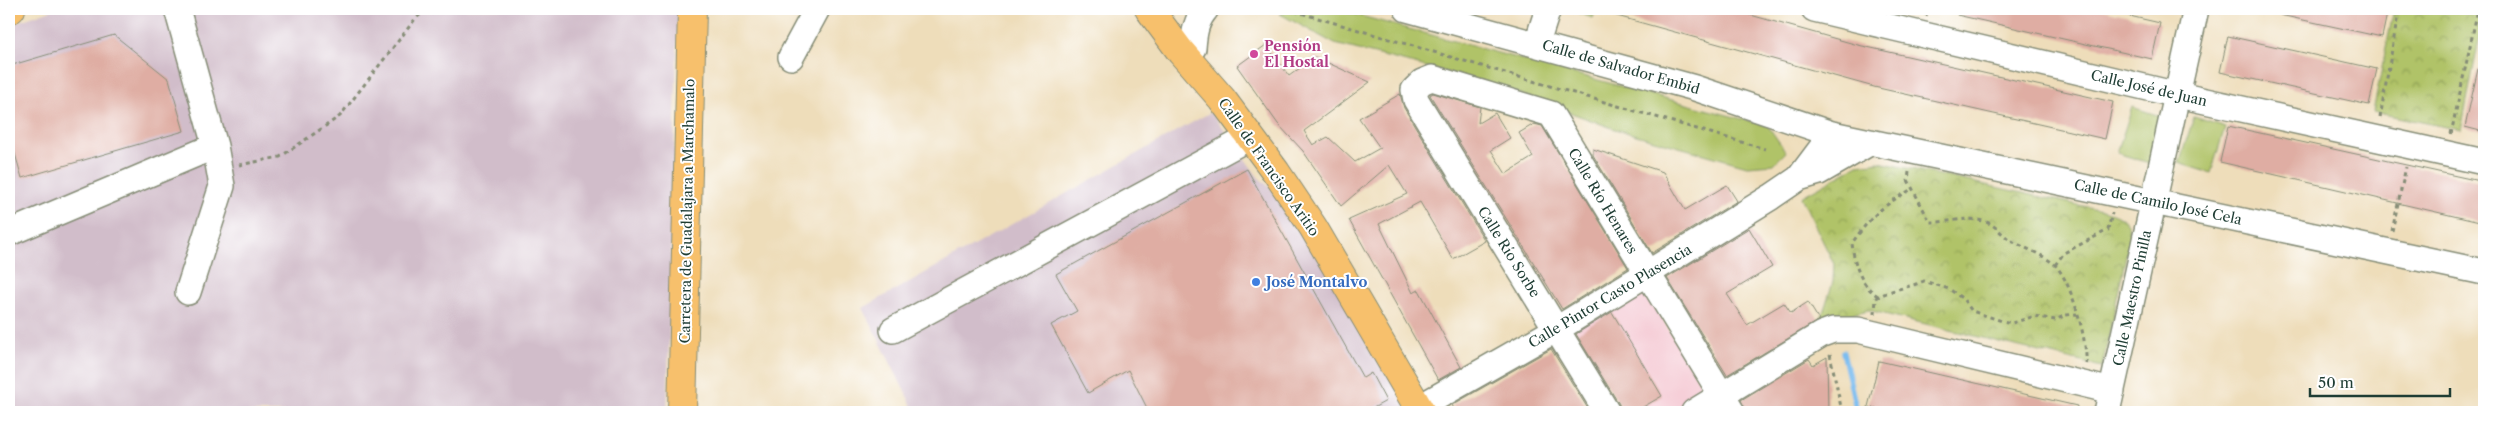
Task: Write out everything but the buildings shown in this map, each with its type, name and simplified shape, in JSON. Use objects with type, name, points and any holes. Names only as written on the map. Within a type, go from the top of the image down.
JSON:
[{"type":"main road","name":"Carretera de Guadalajara a Marchamalo","points":[[682,412],[692,9]]},
{"type":"main road","name":"Calle de Francisco Aritio","points":[[1149,9],[1181,52],[1222,99],[1313,227],[1419,410]]},
{"type":"main road","points":[[1164,9],[1203,64],[1222,99]]},
{"type":"street","points":[[178,9],[217,158],[222,186],[188,292]]},
{"type":"street","points":[[791,57],[817,9]]},
{"type":"street","points":[[1192,48],[1198,20],[1206,9]]},
{"type":"street","name":"Calle de Salvador Embid","points":[[1408,9],[1695,88],[1832,134]]},
{"type":"street","points":[[1537,43],[1548,9]]},
{"type":"street","name":"Calle José de Juan","points":[[1814,9],[2178,96],[2484,162]]},
{"type":"street","name":"Calle Maestro Pinilla","points":[[2109,402],[2196,9]]},
{"type":"street","name":"Calle Río Henares","points":[[1414,90],[1422,82],[1432,78],[1551,114],[1726,404]]},
{"type":"street","name":"Calle Río Sorbe","points":[[1414,90],[1416,100],[1607,412]]},
{"type":"street","points":[[1792,120],[1805,171]]},
{"type":"street","name":"Calle Pintor Casto Plasencia","points":[[1419,410],[1557,330],[1805,171],[1832,134]]},
{"type":"street","name":"Calle de Camilo José Cela","points":[[1832,134],[2484,272]]},
{"type":"street","points":[[894,330],[1250,137]]},
{"type":"street","name":"Calle Pintor Casto Plasencia","points":[[1805,171],[1820,172],[1870,142]]},
{"type":"street","points":[[9,233],[217,158]]},
{"type":"street","points":[[1694,412],[1726,404],[1826,333],[1844,328],[2084,384],[2109,402]]},
{"type":"path","points":[[217,158],[280,157],[340,116],[416,18],[427,9]]},
{"type":"path","points":[[1287,9],[1766,149]]},
{"type":"path","points":[[2377,139],[2399,9]]},
{"type":"path","points":[[2447,154],[2478,9]]},
{"type":"path","points":[[2387,251],[2410,146]]},
{"type":"path","points":[[1912,150],[1908,180],[1930,222],[1946,222],[1971,218],[1994,224],[2002,235],[2055,265],[2061,271],[2077,314],[2087,352],[2084,384]]},
{"type":"path","points":[[1879,296],[1869,290],[1860,276],[1852,243],[1870,218],[1883,205],[1912,189]]},
{"type":"path","points":[[2055,265],[2064,253],[2108,230],[2117,194]]},
{"type":"path","points":[[1884,337],[1876,298],[1889,290],[1909,287],[1924,281],[1949,289],[1963,299],[1972,311],[2002,321],[2012,323],[2035,316],[2056,320],[2066,315],[2077,314]]},
{"type":"path","points":[[1826,333],[1842,412]]},
{"type":"shaded area","points":[[54,9],[678,9],[667,412],[9,412],[9,25]]},
{"type":"shaded area","points":[[1211,112],[1258,177],[1313,227],[1421,412],[915,412],[863,308]]},
{"type":"shaded area","points":[[1643,287],[1708,395],[1680,412],[1624,412],[1574,328]]},
{"type":"green space","points":[[1294,9],[1335,9],[1768,126],[1786,152],[1774,164],[1747,166],[1615,129],[1490,83],[1335,44],[1280,14]]},
{"type":"green space","points":[[1566,9],[1596,9],[1593,18]]},
{"type":"green space","points":[[2394,9],[2454,9],[2484,15],[2461,130],[2373,112]]},
{"type":"green space","points":[[2132,107],[2163,117],[2149,163],[2117,153]]},
{"type":"green space","points":[[2194,117],[2225,127],[2211,173],[2179,163]]},
{"type":"green space","points":[[1879,162],[2106,211],[2122,218],[2129,230],[2129,242],[2102,367],[1868,310],[1820,322],[1833,282],[1834,264],[1801,197],[1858,165]]},
{"type":"waterway","points":[[1843,352],[1857,412]]},
{"type":"place","name":"Pensión El Hostal","points":[[1254,54]]},
{"type":"place","name":"José Montalvo","points":[[1256,282]]}]
